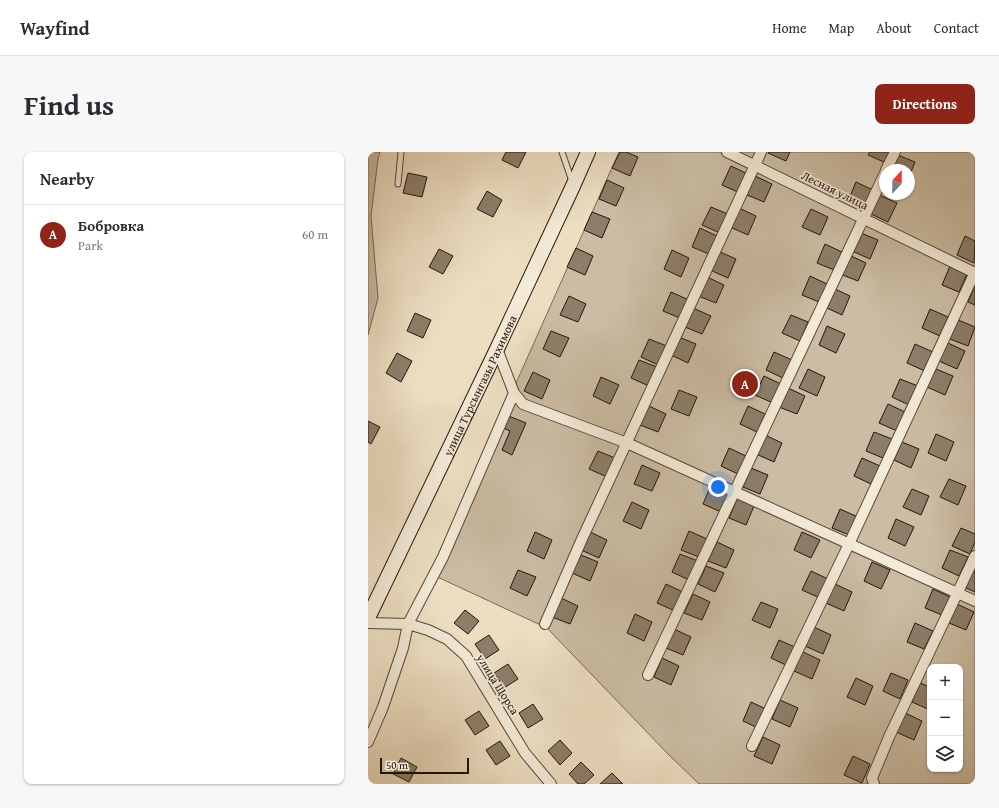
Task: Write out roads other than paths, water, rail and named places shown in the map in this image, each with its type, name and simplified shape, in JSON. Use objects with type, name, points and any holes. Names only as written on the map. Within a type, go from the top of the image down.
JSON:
[{"type":"street","name":"улица Турсынгазы Рахимова","points":[[368,618],[497,349],[588,152]]},
{"type":"street","name":"Лесная улица","points":[[727,152],[975,273]]},
{"type":"street","points":[[545,624],[582,539],[761,152]]},
{"type":"street","points":[[889,164],[895,152]]},
{"type":"street","points":[[648,675],[879,186]]},
{"type":"street","points":[[752,746],[849,544],[975,273]]},
{"type":"street","points":[[497,349],[514,393],[523,404],[627,443],[975,601]]},
{"type":"street","points":[[368,742],[383,707],[403,648],[408,624],[443,557],[514,393]]},
{"type":"street","points":[[874,784],[872,778],[889,737],[975,556]]},
{"type":"street","name":"улица Щорса","points":[[368,623],[408,624],[428,630],[447,639],[466,656],[525,753],[551,784]]},
{"type":"lane","points":[[398,184],[401,152]]},
{"type":"lane","points":[[562,152],[573,186]]},
{"type":"place","name":"Бобровка","points":[[745,384]]}]
